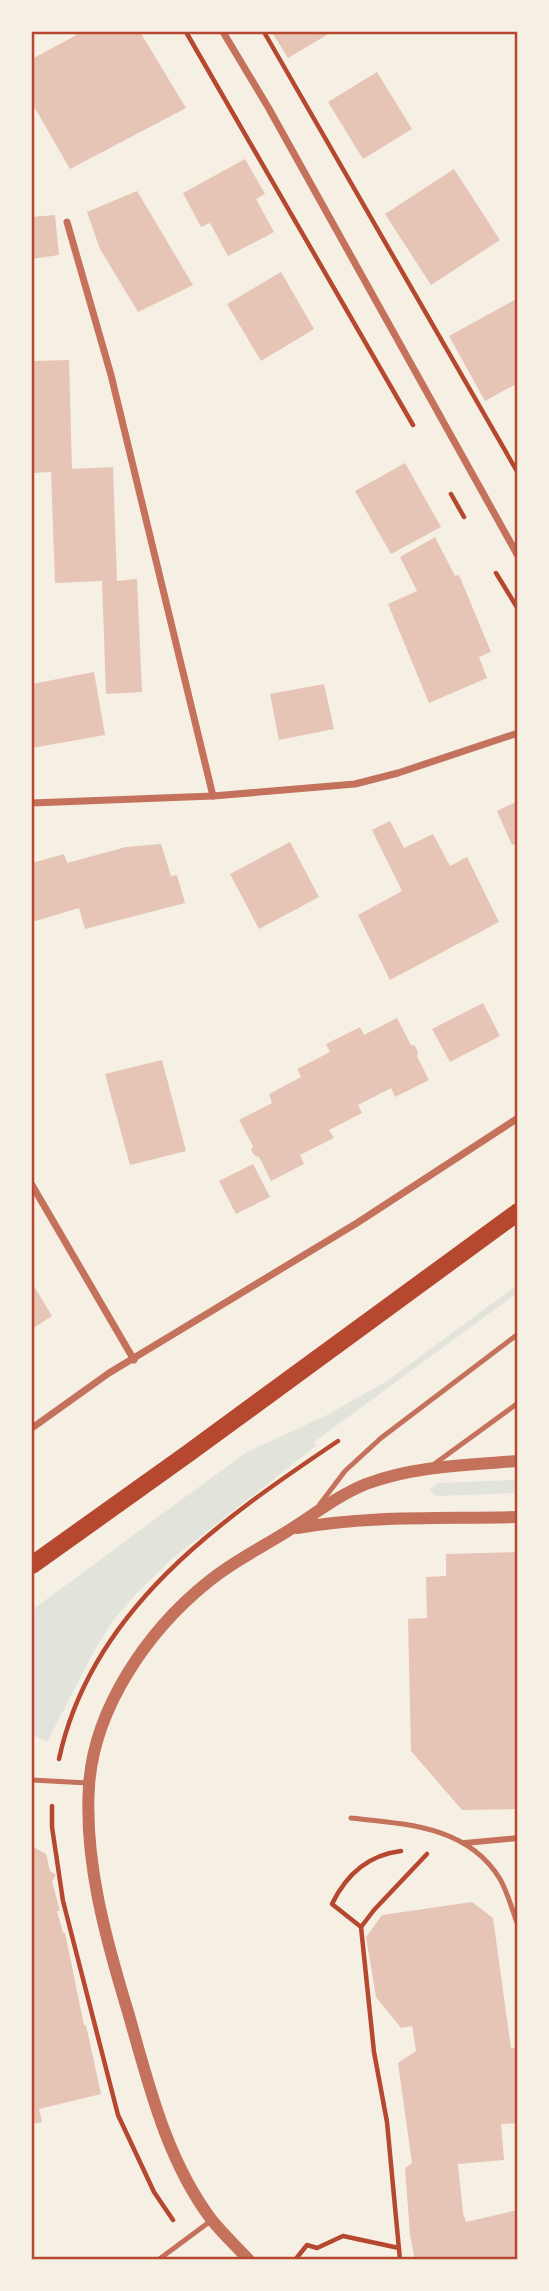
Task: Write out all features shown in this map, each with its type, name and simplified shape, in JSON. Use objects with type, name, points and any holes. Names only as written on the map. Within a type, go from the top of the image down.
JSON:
[{"type":"main road","points":[[32,1564],[229,1424],[517,1212]]},
{"type":"street","points":[[223,32],[268,107],[517,556]]},
{"type":"street","points":[[66,222],[111,375],[213,796]]},
{"type":"street","points":[[32,803],[213,796],[355,784],[398,773],[517,733]]},
{"type":"street","points":[[32,1428],[109,1374],[357,1223],[517,1118]]},
{"type":"street","points":[[32,1185],[134,1360]]},
{"type":"street","points":[[248,2259],[212,2220],[181,2168],[153,2099],[121,1989],[92,1864],[88,1819],[89,1783],[94,1755],[111,1706],[147,1646],[174,1614],[208,1582],[336,1498],[366,1485],[396,1475],[428,1469],[517,1461]]},
{"type":"street","points":[[290,1530],[352,1521],[517,1517]]},
{"type":"street","points":[[465,1843],[517,1838]]},
{"type":"lane","points":[[312,1515],[345,1471],[381,1438],[517,1334]]},
{"type":"lane","points":[[428,1469],[517,1403]]},
{"type":"lane","points":[[32,1780],[89,1783]]},
{"type":"lane","points":[[351,1818],[420,1827],[465,1843],[481,1856],[501,1881],[517,1925]]},
{"type":"lane","points":[[158,2259],[212,2220]]},
{"type":"path","points":[[187,32],[418,435]]},
{"type":"path","points":[[264,32],[517,473]]},
{"type":"path","points":[[448,490],[467,522]]},
{"type":"path","points":[[492,566],[517,609]]},
{"type":"path","points":[[185,2239],[154,2192],[117,2115],[63,1901],[52,1827],[54,1781],[68,1725],[82,1689],[118,1626],[170,1569],[220,1527],[341,1439]]},
{"type":"path","points":[[361,1927],[332,1904],[341,1886],[361,1866],[385,1853],[408,1850]]},
{"type":"path","points":[[400,2259],[387,2122],[374,2052],[361,1927],[428,1853],[418,1851]]},
{"type":"path","points":[[295,2259],[307,2245],[317,2248],[343,2236],[399,2248]]},
{"type":"shaded area","points":[[517,1285],[517,1293],[314,1442],[316,1446],[173,1558],[112,1622],[47,1742],[32,1735],[32,1610],[245,1453],[327,1415],[387,1381]]},
{"type":"shaded area","points":[[517,1480],[517,1493],[438,1496],[430,1489],[438,1483]]},
{"type":"building","points":[[82,32],[140,32],[186,108],[70,169],[32,103],[32,59]]},
{"type":"building","points":[[272,32],[332,32],[288,58]]},
{"type":"building","points":[[377,72],[412,129],[363,159],[328,102]]},
{"type":"building","points":[[245,159],[265,194],[256,199],[274,232],[228,256],[210,223],[201,227],[183,193]]},
{"type":"building","points":[[454,169],[500,240],[431,285],[385,214]]},
{"type":"building","points":[[137,191],[193,285],[138,312],[100,249],[87,212]]},
{"type":"building","points":[[55,215],[59,255],[32,259],[32,217]]},
{"type":"building","points":[[281,272],[314,329],[261,361],[227,304]]},
{"type":"building","points":[[518,298],[518,383],[485,401],[449,336]]},
{"type":"building","points":[[69,360],[72,469],[113,467],[117,581],[137,579],[142,692],[106,694],[102,581],[55,583],[51,472],[32,473],[32,361]]},
{"type":"building","points":[[405,463],[441,527],[391,554],[355,491]]},
{"type":"building","points":[[435,537],[455,576],[459,575],[491,652],[479,657],[487,678],[429,703],[388,604],[417,591],[400,557]]},
{"type":"building","points":[[94,672],[105,735],[32,748],[32,684]]},
{"type":"building","points":[[324,684],[334,729],[279,740],[270,694]]},
{"type":"building","points":[[518,801],[518,843],[512,845],[497,811]]},
{"type":"building","points":[[390,821],[404,848],[433,834],[450,866],[467,857],[499,922],[390,980],[358,915],[402,891],[372,830]]},
{"type":"building","points":[[290,842],[319,897],[259,929],[230,874]]},
{"type":"building","points":[[161,844],[171,876],[177,875],[185,903],[85,929],[79,908],[32,922],[32,863],[64,854],[67,863],[126,847]]},
{"type":"building","points":[[483,1003],[500,1036],[450,1062],[432,1029]]},
{"type":"building","points":[[397,1018],[411,1045],[415,1046],[429,1080],[395,1097],[391,1088],[358,1105],[362,1113],[329,1130],[334,1138],[300,1155],[304,1164],[271,1181],[259,1157],[251,1150],[253,1146],[239,1120],[272,1103],[269,1094],[301,1077],[297,1069],[330,1052],[326,1044],[360,1027],[364,1035]]},
{"type":"building","points":[[162,1060],[186,1151],[130,1165],[105,1074]]},
{"type":"building","points":[[253,1164],[270,1197],[236,1214],[219,1181]]},
{"type":"building","points":[[32,1283],[52,1316],[32,1329]]},
{"type":"building","points":[[518,1552],[518,1809],[462,1810],[411,1751],[408,1619],[427,1618],[426,1577],[446,1576],[446,1554]]},
{"type":"building","points":[[32,1846],[46,1854],[50,1871],[56,1875],[52,1881],[60,1911],[57,1911],[65,1933],[101,2094],[39,2109],[42,2122],[32,2124]]},
{"type":"building","points":[[472,1902],[493,1918],[511,2048],[518,2047],[518,2123],[501,2124],[504,2160],[458,2164],[463,2213],[466,2222],[518,2210],[518,2260],[415,2260],[410,2235],[405,2168],[412,2163],[398,2063],[416,2051],[412,2026],[401,2028],[376,1997],[366,1937],[382,1915]]}]
